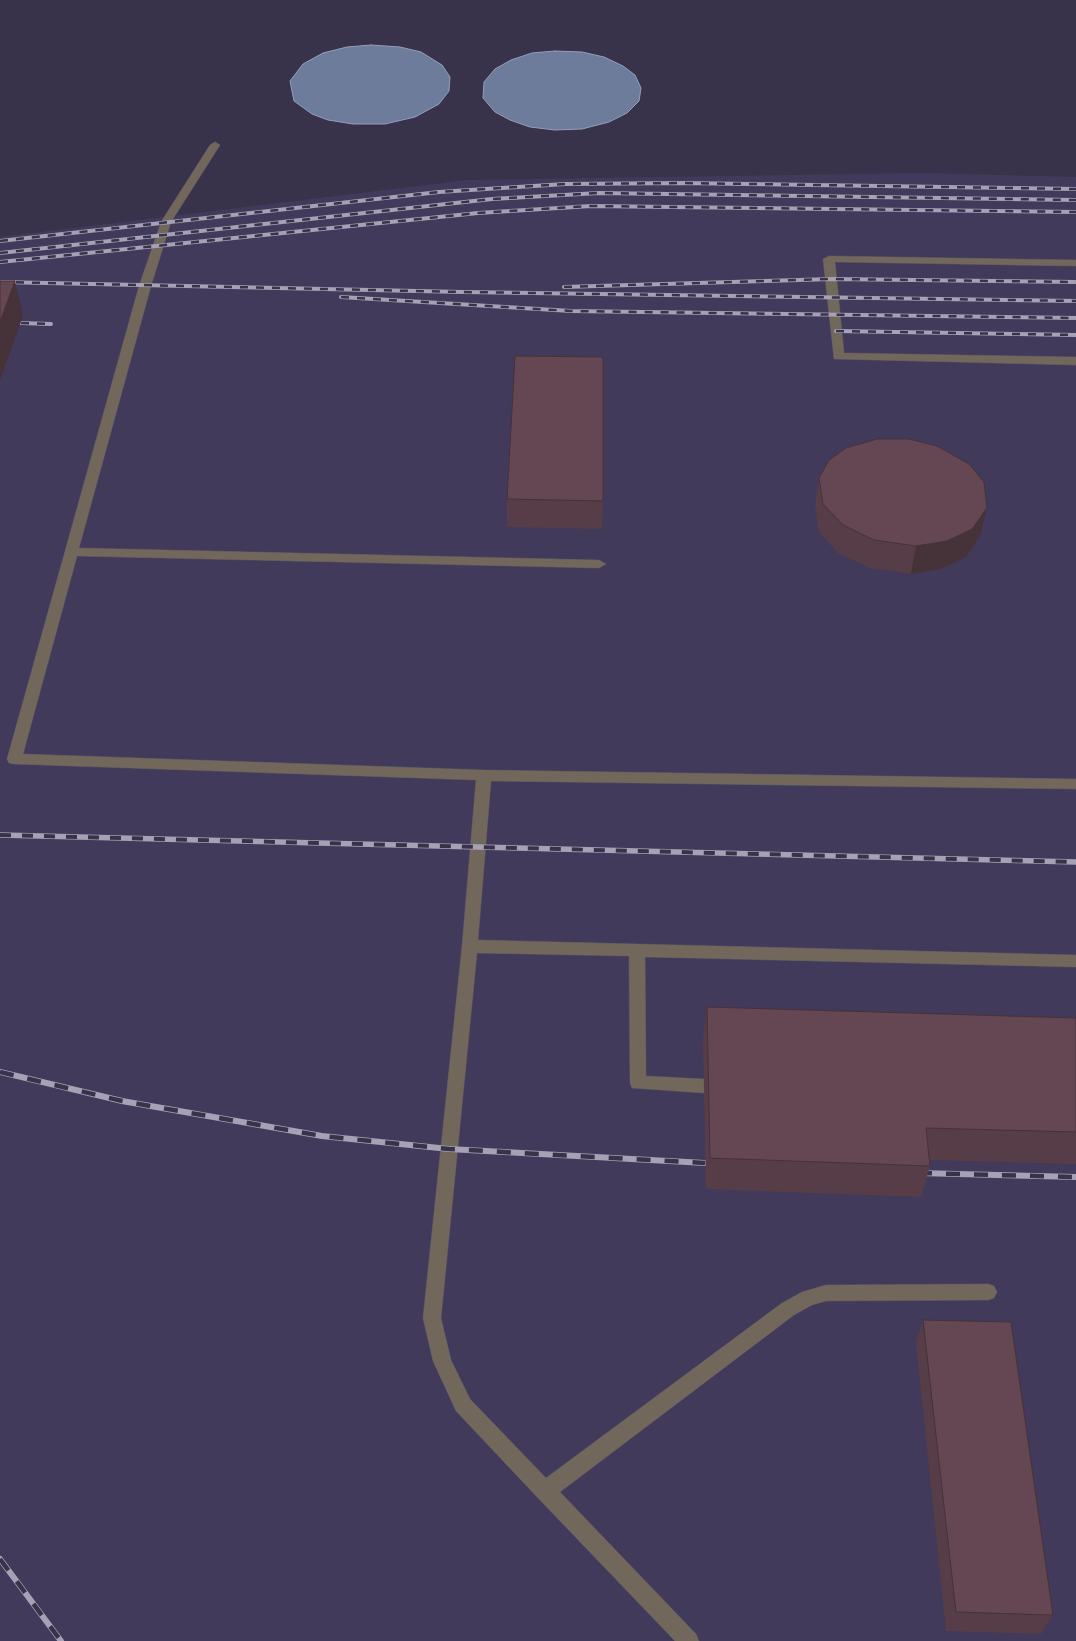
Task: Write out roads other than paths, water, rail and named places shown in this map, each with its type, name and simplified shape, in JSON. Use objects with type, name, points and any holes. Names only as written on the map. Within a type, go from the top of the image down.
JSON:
[{"type":"lane","points":[[215,145],[166,222],[145,286],[14,759],[484,775],[1076,784]]},
{"type":"lane","points":[[1076,263],[829,259],[838,356],[1076,361]]},
{"type":"lane","points":[[72,552],[600,564]]},
{"type":"lane","points":[[484,775],[470,946],[432,1318],[442,1361],[463,1405],[689,1641]]},
{"type":"lane","points":[[470,946],[1076,961]]},
{"type":"lane","points":[[637,950],[638,1083],[704,1086]]},
{"type":"lane","points":[[545,1491],[788,1309],[808,1298],[826,1293],[988,1292]]},
{"type":"water","points":[[371,45],[400,47],[421,52],[442,65],[450,77],[449,91],[439,104],[415,117],[385,124],[353,124],[328,120],[312,114],[294,101],[290,81],[303,64],[323,53],[347,47]]},
{"type":"water","points":[[555,51],[582,52],[604,57],[623,66],[635,75],[641,88],[639,101],[627,113],[609,122],[582,129],[555,130],[530,127],[510,120],[495,112],[483,98],[484,82],[495,69],[511,60],[532,53]]},
{"type":"railway","points":[[0,241],[439,192],[565,184],[684,183],[1076,189]]},
{"type":"railway","points":[[0,253],[492,199],[599,193],[1076,200]]},
{"type":"railway","points":[[0,262],[478,213],[591,206],[1076,212]]},
{"type":"railway","points":[[564,287],[832,279],[1076,282]]},
{"type":"railway","points":[[0,282],[463,292],[1076,301]]},
{"type":"railway","points":[[341,297],[571,311],[1076,318]]},
{"type":"railway","points":[[21,323],[51,324]]},
{"type":"railway","points":[[836,331],[1076,335]]},
{"type":"railway","points":[[0,835],[1076,862]]},
{"type":"railway","points":[[0,1072],[122,1101],[322,1136],[449,1149],[705,1163]]},
{"type":"railway","points":[[918,1173],[1076,1177]]},
{"type":"railway","points":[[0,1559],[61,1641]]}]
